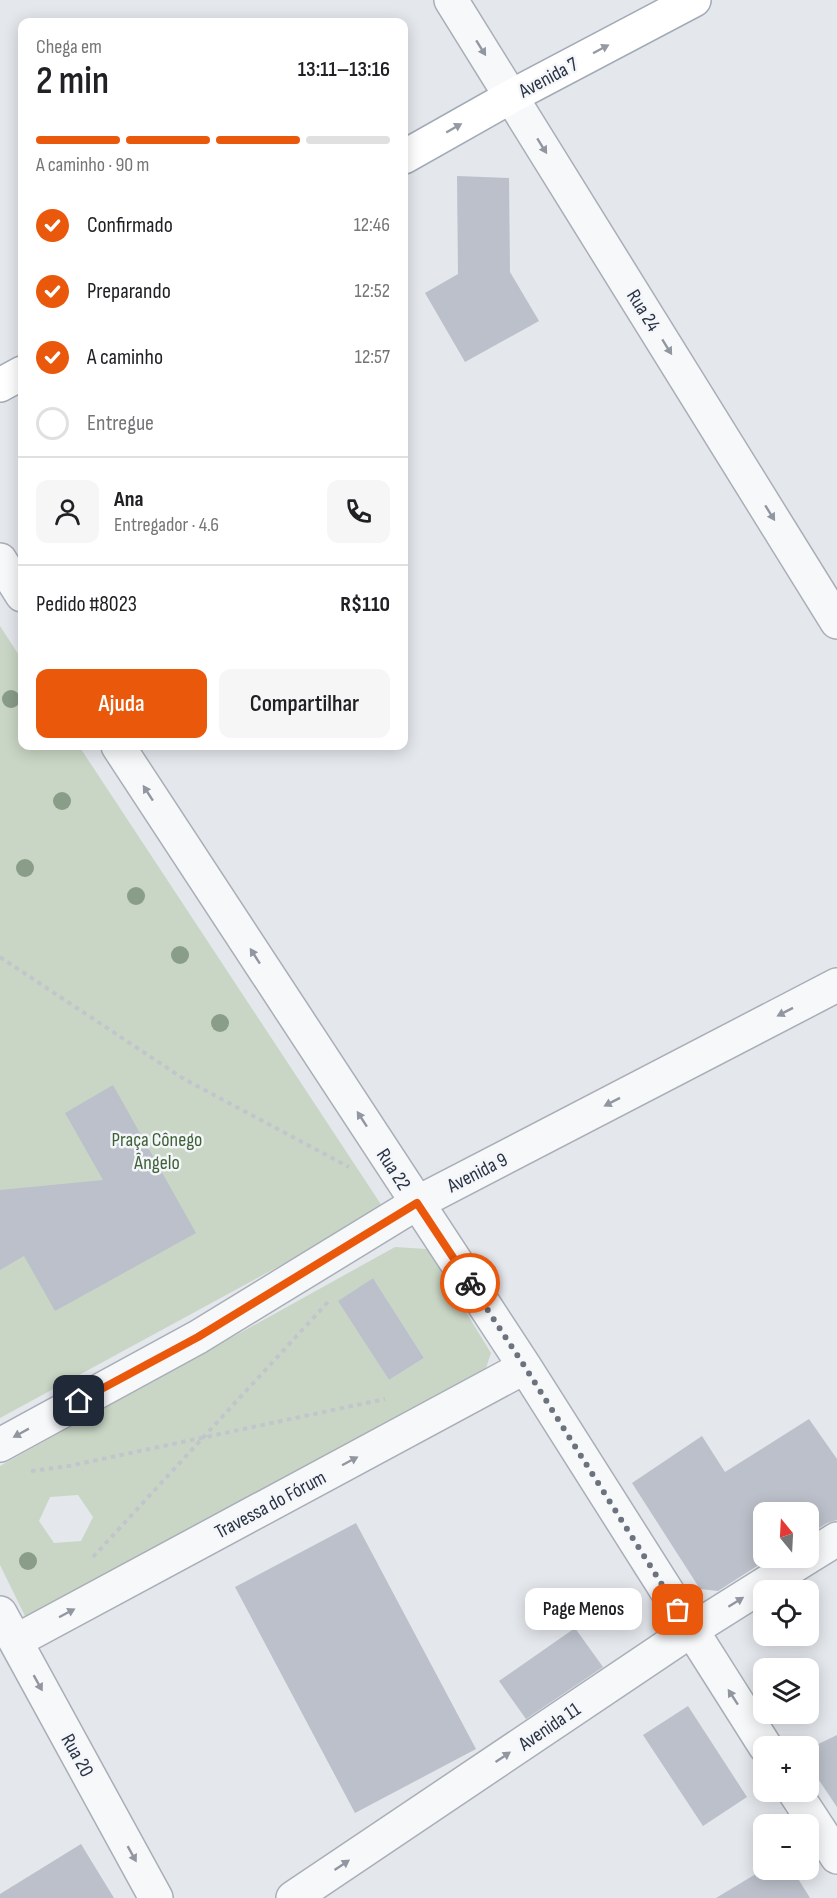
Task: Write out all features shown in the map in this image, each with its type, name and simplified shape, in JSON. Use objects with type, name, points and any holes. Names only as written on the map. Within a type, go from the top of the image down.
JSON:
[{"type":"main road","name":"Avenida 7","points":[[408,155],[512,96],[694,0]]},
{"type":"main road","points":[[0,385],[18,375]]},
{"type":"street","name":"Rua 24","points":[[451,0],[837,622]]},
{"type":"street","points":[[0,560],[18,589]]},
{"type":"street","name":"Rua 22","points":[[121,750],[525,1367],[758,1736]]},
{"type":"street","name":"Avenida 9","points":[[0,1444],[198,1337],[417,1203],[837,985]]},
{"type":"street","name":"Travessa do Fórum","points":[[15,1641],[525,1367]]},
{"type":"street","name":"Avenida 11","points":[[819,1550],[837,1539]]},
{"type":"street","name":"Avenida 11","points":[[293,1898],[690,1631],[790,1568]]},
{"type":"street","name":"Rua 20","points":[[0,1613],[156,1898]]},
{"type":"street","points":[[801,1802],[837,1857]]},
{"type":"path","points":[[0,957],[184,1079],[353,1169]]},
{"type":"path","points":[[86,1565],[329,1300]]},
{"type":"path","points":[[23,1472],[69,1466],[390,1398]]},
{"type":"green space","name":"Praça Cônego Ângelo","points":[[0,626],[18,654],[18,750],[82,750],[384,1209],[0,1418]]},
{"type":"green space","points":[[395,1247],[427,1249],[491,1353],[486,1368],[50,1615],[26,1618],[0,1565],[0,1466]],"holes":[[[373,1278],[424,1358],[389,1380],[339,1301]],[[78,1495],[93,1517],[81,1541],[54,1543],[39,1521],[50,1497]]]},
{"type":"building","points":[[457,176],[509,178],[510,272],[539,321],[465,362],[425,293],[458,274]]},
{"type":"building","points":[[113,1085],[196,1233],[55,1311],[24,1256],[0,1270],[0,1190],[103,1180],[65,1113]]},
{"type":"building","points":[[373,1278],[424,1358],[389,1380],[338,1301]]},
{"type":"building","points":[[809,1419],[837,1459],[837,1520],[819,1528],[819,1502],[753,1502],[754,1568],[718,1591],[700,1589],[632,1483],[702,1436],[725,1472]]},
{"type":"building","points":[[356,1523],[476,1749],[355,1813],[235,1587]]},
{"type":"building","points":[[575,1628],[603,1667],[526,1719],[499,1681]]},
{"type":"building","points":[[688,1706],[747,1797],[703,1826],[643,1735]]},
{"type":"building","points":[[837,1735],[837,1807],[819,1780],[819,1744]]},
{"type":"building","points":[[81,1844],[114,1898],[0,1898],[0,1894]]},
{"type":"building","points":[[753,1876],[753,1880],[799,1880],[810,1898],[716,1898]]},
{"type":"way so far","points":[[470,1283],[678,1610]]},
{"type":"place","name":"Page Menos","points":[[678,1610]]},
{"type":"route","points":[[79,1401],[198,1337],[417,1203],[470,1283]]}]
